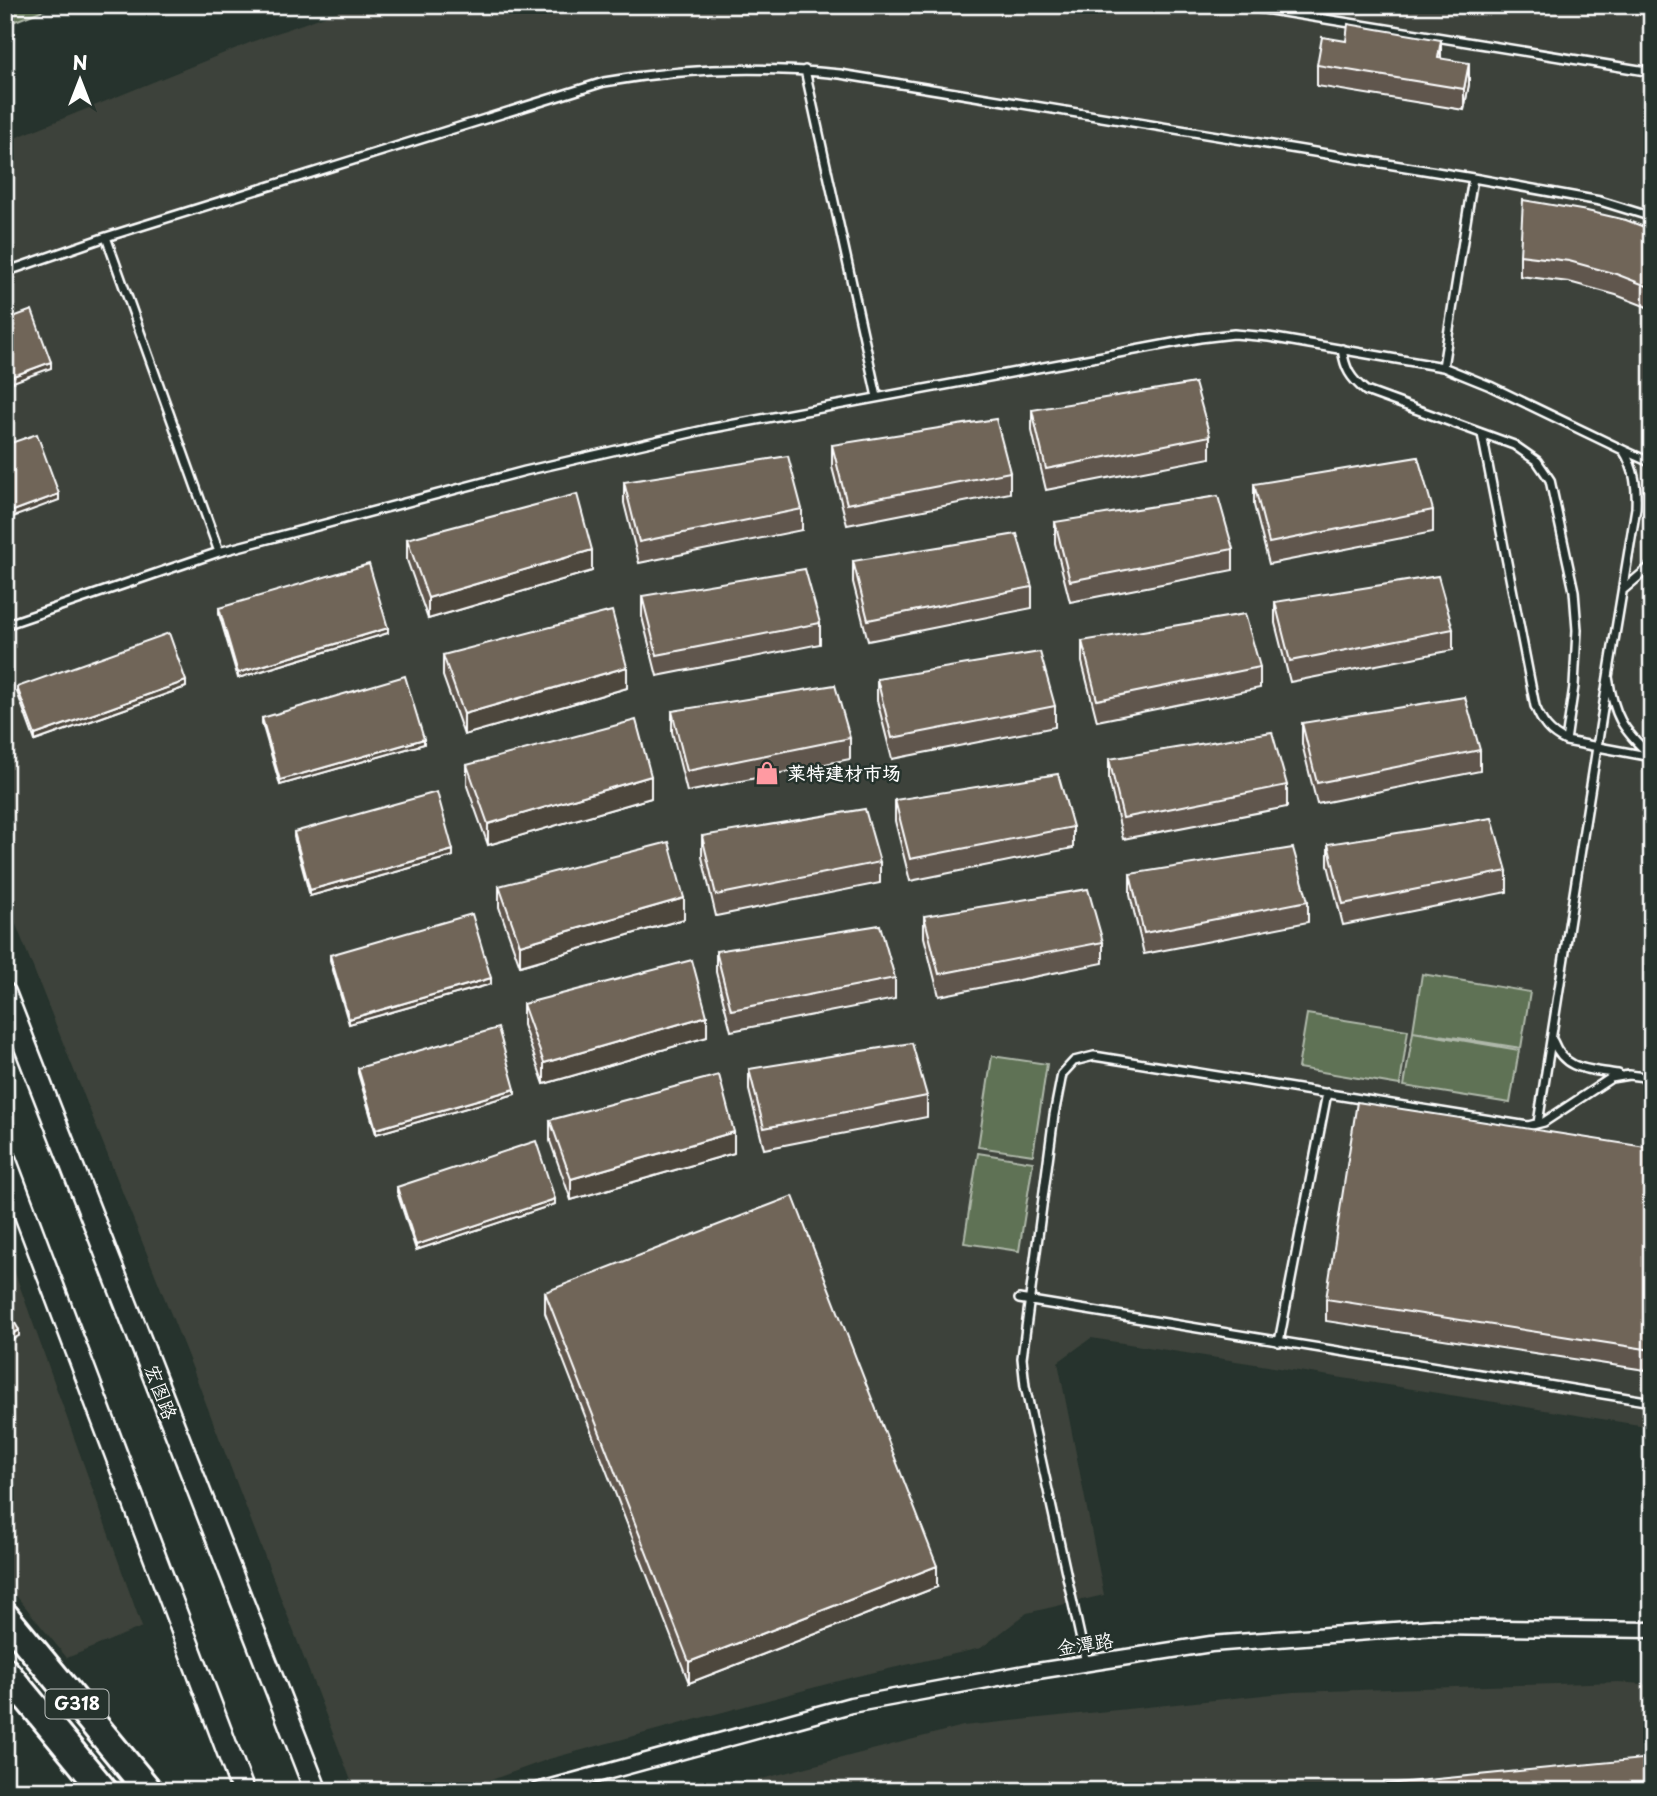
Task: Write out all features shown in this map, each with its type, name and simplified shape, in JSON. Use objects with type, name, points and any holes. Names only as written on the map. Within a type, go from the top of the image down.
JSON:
[{"type":"highway","name":"G318","points":[[5,1616],[149,1791]]},
{"type":"highway","name":"G318","points":[[5,1671],[104,1791]]},
{"type":"main road","name":"宏图路","points":[[5,994],[316,1791]]},
{"type":"main road","points":[[5,1160],[243,1791]]},
{"type":"street","name":"金潭路","points":[[537,1791],[851,1705],[1211,1644],[1434,1627],[1652,1630]]},
{"type":"lane","points":[[1238,5],[1652,72]]},
{"type":"lane","points":[[805,70],[877,397]]},
{"type":"lane","points":[[5,272],[106,237],[604,82],[650,74],[805,70],[840,74],[1473,178],[1600,201],[1652,217]]},
{"type":"lane","points":[[1443,367],[1473,178]]},
{"type":"lane","points":[[106,237],[219,552]]},
{"type":"lane","points":[[5,625],[219,552],[525,471],[708,429],[1200,338],[1234,334],[1269,337],[1443,367],[1490,386],[1652,463]]},
{"type":"lane","points":[[1342,349],[1344,366],[1352,379],[1366,391],[1514,445],[1537,461],[1550,480],[1574,591],[1577,630],[1574,686],[1566,741]]},
{"type":"lane","points":[[1482,434],[1539,717],[1551,733],[1566,741],[1652,757]]},
{"type":"lane","points":[[1538,1123],[1636,509],[1637,487],[1631,462],[1623,450]]},
{"type":"lane","points":[[1623,589],[1652,565]]},
{"type":"lane","points":[[1608,677],[1612,704],[1618,717],[1632,738],[1652,757]]},
{"type":"lane","points":[[1552,1037],[1558,1054],[1568,1063],[1652,1078]]},
{"type":"lane","points":[[1086,1664],[1022,1358],[1054,1115],[1062,1074],[1074,1061],[1094,1056],[1528,1126],[1544,1122],[1611,1078],[1629,1075]]},
{"type":"lane","points":[[1279,1342],[1326,1093]]},
{"type":"lane","points":[[1019,1299],[1652,1402]]},
{"type":"shaded area","points":[[356,5],[1652,5],[1652,1427],[1091,1338],[1058,1362],[1104,1595],[1027,1613],[981,1648],[853,1677],[549,1759],[461,1791],[355,1791],[192,1367],[5,897],[5,142],[254,41]]},
{"type":"shaded area","points":[[5,1245],[142,1627],[67,1658],[5,1582]]},
{"type":"shaded area","points":[[1619,1682],[1652,1685],[1652,1791],[716,1791],[963,1726],[1293,1692]]},
{"type":"green space","points":[[5,5],[56,5],[5,25]]},
{"type":"green space","points":[[1422,974],[1530,992],[1521,1048],[1413,1031]]},
{"type":"green space","points":[[1307,1014],[1408,1030],[1400,1085],[1298,1068]]},
{"type":"green space","points":[[1413,1032],[1519,1050],[1510,1103],[1404,1086]]},
{"type":"green space","points":[[992,1056],[1047,1064],[1033,1155],[978,1147]]},
{"type":"green space","points":[[978,1153],[1033,1162],[1019,1251],[964,1243]]},
{"type":"building","points":[[1348,24],[1441,40],[1438,58],[1469,63],[1464,89],[1317,65],[1322,37],[1346,41]]},
{"type":"building","points":[[1523,200],[1626,220],[1652,230],[1652,288],[1616,274],[1569,261],[1520,255]]},
{"type":"building","points":[[32,310],[51,362],[5,379],[5,320]]},
{"type":"building","points":[[1195,383],[1210,436],[1046,469],[1032,410]]},
{"type":"building","points":[[996,419],[1010,472],[847,504],[832,445]]},
{"type":"building","points":[[37,434],[59,494],[5,514],[5,445]]},
{"type":"building","points":[[788,456],[802,509],[639,542],[624,482]]},
{"type":"building","points":[[1418,457],[1433,510],[1269,543],[1254,484]]},
{"type":"building","points":[[577,494],[592,550],[428,598],[407,539]]},
{"type":"building","points":[[1218,496],[1233,549],[1070,581],[1055,522]]},
{"type":"building","points":[[1017,534],[1032,587],[868,620],[853,561]]},
{"type":"building","points":[[369,564],[388,628],[238,673],[219,608]]},
{"type":"building","points":[[805,569],[820,623],[657,655],[642,596]]},
{"type":"building","points":[[1438,576],[1453,629],[1290,661],[1275,602]]},
{"type":"building","points":[[612,611],[627,667],[464,714],[443,655]]},
{"type":"building","points":[[1245,614],[1260,667],[1097,700],[1082,641]]},
{"type":"building","points":[[169,633],[186,681],[35,735],[17,687]]},
{"type":"building","points":[[1040,652],[1055,706],[892,738],[877,679]]},
{"type":"building","points":[[405,676],[424,739],[280,780],[262,718]]},
{"type":"building","points":[[835,685],[850,738],[687,771],[672,711]]},
{"type":"building","points":[[1465,697],[1480,750],[1317,783],[1302,723]]},
{"type":"building","points":[[636,720],[651,776],[488,824],[467,765]]},
{"type":"building","points":[[1272,732],[1287,785],[1123,818],[1109,759]]},
{"type":"building","points":[[1058,774],[1073,827],[910,859],[895,800]]},
{"type":"building","points":[[437,792],[453,850],[310,890],[294,832]]},
{"type":"building","points":[[865,809],[880,862],[716,895],[702,836]]},
{"type":"building","points":[[1492,818],[1507,871],[1343,904],[1328,844]]},
{"type":"building","points":[[669,842],[684,898],[520,945],[499,886]]},
{"type":"building","points":[[1293,848],[1308,901],[1144,933],[1130,874]]},
{"type":"building","points":[[1088,889],[1103,942],[939,974],[924,916]]},
{"type":"building","points":[[472,914],[491,978],[349,1019],[330,955]]},
{"type":"building","points":[[880,925],[895,978],[731,1010],[716,951]]},
{"type":"building","points":[[692,960],[707,1016],[544,1063],[523,1004]]},
{"type":"building","points":[[498,1028],[515,1089],[376,1129],[358,1068]]},
{"type":"building","points":[[912,1043],[927,1096],[764,1128],[749,1069]]},
{"type":"building","points":[[719,1075],[734,1132],[571,1179],[550,1120]]},
{"type":"building","points":[[1357,1102],[1652,1148],[1652,1350],[1326,1299]]},
{"type":"building","points":[[536,1141],[555,1199],[416,1245],[397,1187]]},
{"type":"building","points":[[793,1196],[937,1566],[689,1662],[545,1292]]},
{"type":"building","points":[[5,1306],[19,1330],[5,1338]]},
{"type":"building","points":[[1652,1758],[1652,1791],[1368,1791],[1367,1786]]},
{"type":"place","name":"莱特建材市场","points":[[767,773]]}]
